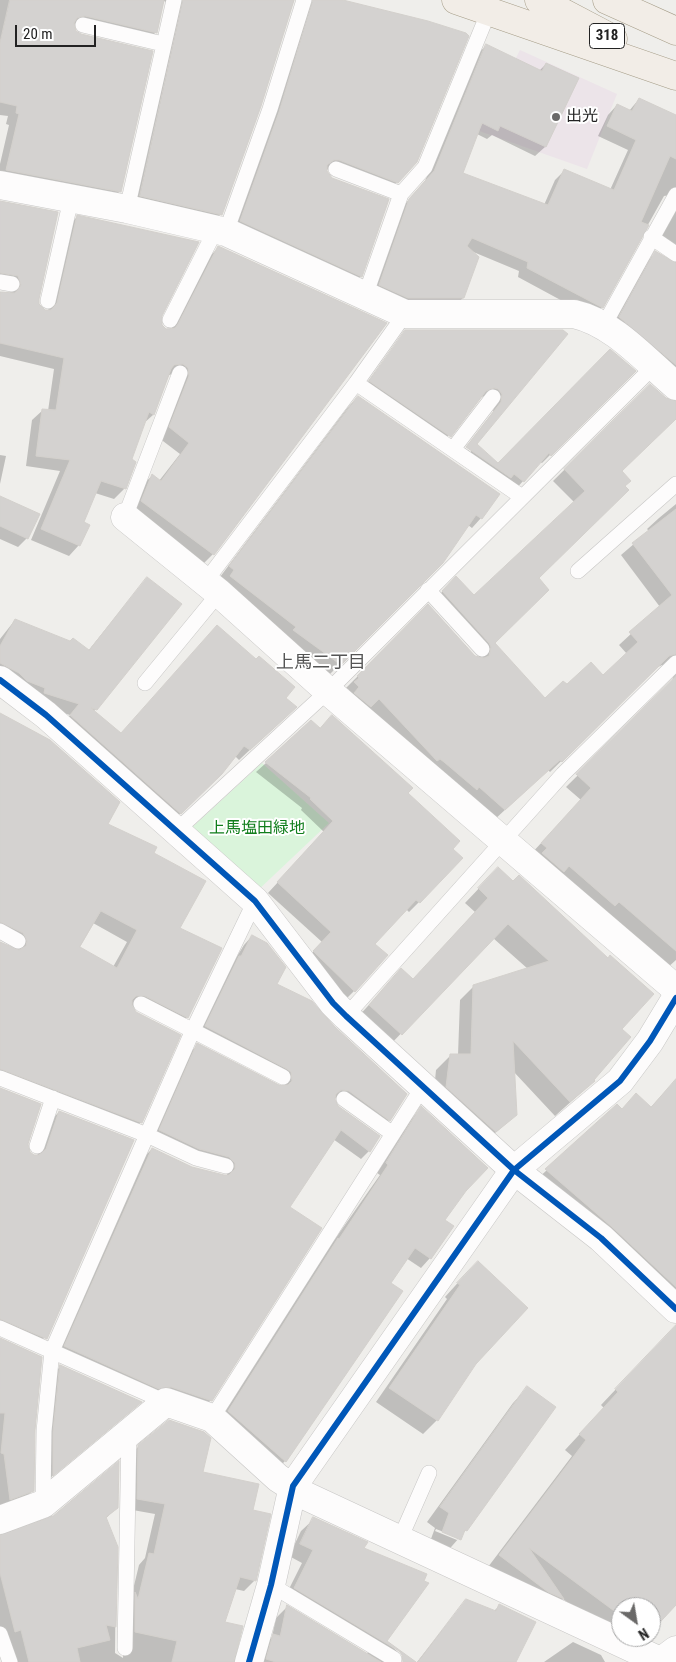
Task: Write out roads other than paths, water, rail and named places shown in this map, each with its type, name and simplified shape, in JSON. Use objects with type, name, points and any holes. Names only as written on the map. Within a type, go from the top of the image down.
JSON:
[{"type":"main road","points":[[456,0],[676,74]]},
{"type":"main road","name":"318","points":[[539,0],[676,74]]},
{"type":"main road","name":"318","points":[[607,0],[676,31]]},
{"type":"main road","points":[[640,0],[676,25]]},
{"type":"street","points":[[0,185],[127,209],[221,231],[405,314],[574,314],[590,318],[604,325],[676,386]]},
{"type":"street","points":[[124,517],[212,588],[328,691],[676,989]]},
{"type":"street","points":[[0,680],[46,715],[175,832],[255,901],[346,1016],[424,1085],[514,1170],[601,1238],[676,1309]]},
{"type":"street","points":[[249,1662],[272,1585],[293,1486],[514,1170],[620,1081],[650,1041],[676,998]]},
{"type":"street","points":[[0,1518],[43,1504],[166,1402],[212,1418],[278,1478],[306,1496],[665,1659]]},
{"type":"lane","points":[[127,209],[174,0]]},
{"type":"lane","points":[[170,320],[221,231],[270,110],[304,0]]},
{"type":"lane","points":[[364,296],[401,194],[425,167],[489,11]]},
{"type":"lane","points":[[83,25],[163,44]]},
{"type":"lane","points":[[336,169],[401,194]]},
{"type":"lane","points":[[604,325],[651,237],[676,195]]},
{"type":"lane","points":[[48,301],[71,199]]},
{"type":"lane","points":[[651,237],[676,254]]},
{"type":"lane","points":[[145,683],[405,314]]},
{"type":"lane","points":[[175,832],[328,691],[653,367]]},
{"type":"lane","points":[[124,517],[180,373]]},
{"type":"lane","points":[[356,383],[522,497]]},
{"type":"lane","points":[[452,449],[493,397]]},
{"type":"lane","points":[[578,571],[676,484]]},
{"type":"lane","points":[[428,590],[482,649]]},
{"type":"lane","points":[[346,1016],[502,839],[563,774],[676,663]]},
{"type":"lane","points":[[43,1504],[44,1431],[52,1351],[194,1030],[255,901]]},
{"type":"lane","points":[[0,931],[18,941]]},
{"type":"lane","points":[[142,1004],[283,1077]]},
{"type":"lane","points":[[0,1078],[147,1135],[196,1158],[226,1166]]},
{"type":"lane","points":[[212,1418],[424,1085]]},
{"type":"lane","points":[[37,1146],[53,1098]]},
{"type":"lane","points":[[344,1099],[393,1134]]},
{"type":"lane","points":[[0,1328],[166,1402]]},
{"type":"lane","points":[[125,1648],[129,1433]]},
{"type":"lane","points":[[400,1539],[429,1473]]},
{"type":"lane","points":[[272,1585],[394,1659]]},
{"type":"lane","points":[[0,1634],[10,1662]]},
{"type":"place","name":"出光","points":[[556,117]]},
{"type":"district","name":"上馬二丁目","points":[[321,663]]},
{"type":"park label","name":"上馬塩田緑地","points":[[257,829]]}]
